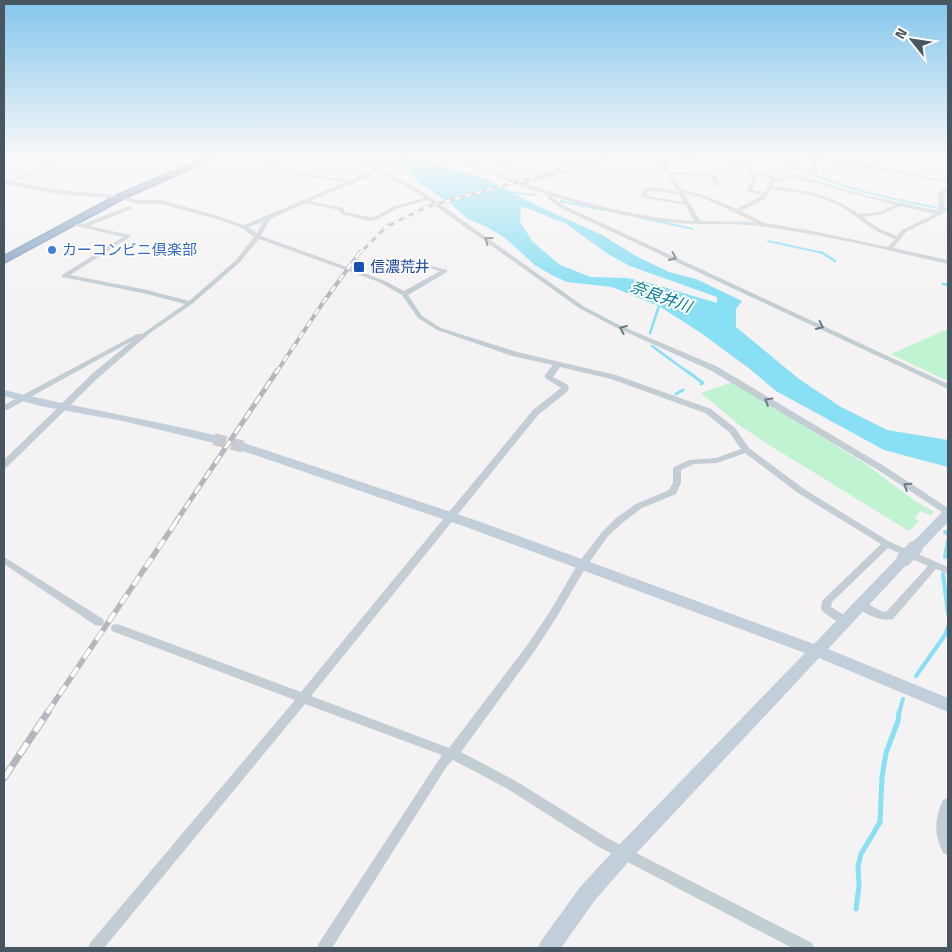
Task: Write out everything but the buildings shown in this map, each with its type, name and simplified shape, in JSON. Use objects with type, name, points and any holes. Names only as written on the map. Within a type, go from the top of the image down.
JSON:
[{"type":"highway","points":[[4,255],[106,202]]},
{"type":"highway","points":[[4,260],[107,202]]},
{"type":"street","points":[[163,202],[244,227],[258,236],[381,282],[404,294],[420,317],[439,329],[515,354],[612,377],[708,410],[732,430],[746,450],[801,490],[887,544],[948,571]]},
{"type":"street","points":[[244,227],[305,202]]},
{"type":"street","points":[[308,202],[341,209],[343,213],[370,219],[376,218],[394,208],[413,202]]},
{"type":"street","points":[[434,202],[581,307],[617,326],[713,368],[881,468],[948,513],[624,853],[588,893],[548,948]]},
{"type":"street","points":[[556,202],[948,387]]},
{"type":"street","points":[[586,202],[633,213],[698,223],[765,224],[948,262]]},
{"type":"street","points":[[678,202],[688,204],[698,223]]},
{"type":"street","points":[[716,202],[765,224]]},
{"type":"street","points":[[737,211],[754,202]]},
{"type":"street","points":[[836,202],[844,206],[882,234],[899,238]]},
{"type":"street","points":[[885,202],[940,213]]},
{"type":"street","points":[[889,249],[904,231],[940,213],[942,210],[941,202]]},
{"type":"street","points":[[858,216],[880,214],[898,206]]},
{"type":"street","points":[[83,226],[129,208]]},
{"type":"street","points":[[4,465],[96,375],[148,332],[190,303],[237,262],[258,236],[268,218]]},
{"type":"street","points":[[70,223],[128,236],[64,276],[147,292],[190,303]]},
{"type":"street","points":[[404,294],[444,271],[422,264]]},
{"type":"street","points":[[4,408],[122,342],[148,332]]},
{"type":"street","points":[[95,948],[302,699],[536,412],[564,390],[565,387],[549,378],[549,375],[558,364]]},
{"type":"street","points":[[4,393],[62,407],[167,427],[214,439]]},
{"type":"street","points":[[244,447],[452,516],[583,564],[816,651],[948,705]]},
{"type":"street","points":[[324,948],[450,753],[459,746],[542,633],[599,541],[626,514],[646,502],[673,492],[678,483],[677,469],[692,462],[717,460],[746,450]]},
{"type":"street","points":[[845,621],[826,608],[827,601],[887,544]]},
{"type":"street","points":[[4,560],[99,622]]},
{"type":"street","points":[[860,605],[881,616],[889,616],[934,565]]},
{"type":"street","points":[[116,628],[450,753],[510,784],[604,843],[778,935],[807,948]]},
{"type":"street","points":[[948,804],[942,826],[944,842],[948,849]]},
{"type":"green space","points":[[948,329],[948,381],[891,354]]},
{"type":"green space","points":[[733,382],[867,465],[915,501],[934,512],[931,515],[920,511],[915,518],[919,521],[909,531],[766,443],[742,427],[701,393]]},
{"type":"water","name":"奈良井川","points":[[448,202],[531,202],[602,235],[634,255],[669,272],[696,279],[742,301],[736,309],[736,327],[799,379],[841,407],[887,430],[948,440],[948,467],[884,450],[776,391],[701,333],[659,306],[612,287],[567,282],[552,275],[536,266],[505,238],[487,227],[468,219]],"holes":[[[521,206],[565,223],[608,254],[630,266],[717,297],[717,303],[627,278],[591,277],[560,265],[533,242],[520,222]]]},
{"type":"waterway","points":[[567,202],[604,210]]},
{"type":"waterway","points":[[912,202],[948,210]]},
{"type":"waterway","points":[[642,218],[693,229]]},
{"type":"waterway","points":[[768,241],[822,253]]},
{"type":"waterway","points":[[822,253],[835,261]]},
{"type":"waterway","points":[[943,284],[948,285]]},
{"type":"waterway","name":"奈良井川","points":[[650,333],[660,303]]},
{"type":"waterway","points":[[652,346],[689,373]]},
{"type":"waterway","points":[[687,371],[703,383],[701,384]]},
{"type":"waterway","points":[[676,394],[683,390]]},
{"type":"waterway","points":[[945,557],[948,541]]},
{"type":"waterway","points":[[943,574],[948,614]]},
{"type":"waterway","points":[[916,676],[945,635],[948,627]]},
{"type":"waterway","points":[[899,713],[903,699]]},
{"type":"waterway","points":[[856,909],[859,886],[858,866],[861,854],[880,822],[882,777],[886,753],[898,721],[899,712]]},
{"type":"tunnel","points":[[214,439],[244,447]]},
{"type":"railway","points":[[386,227],[426,207],[442,202]]},
{"type":"railway","points":[[360,253],[386,227]]},
{"type":"railway","points":[[276,373],[322,304],[360,252]]},
{"type":"railway","points":[[175,523],[277,371]]},
{"type":"railway","points":[[47,713],[176,522]]},
{"type":"railway","points":[[4,778],[48,712]]},
{"type":"place","name":"カーコンビニ倶楽部","points":[[52,250]]},
{"type":"place","name":"信濃荒井","points":[[359,267]]}]
